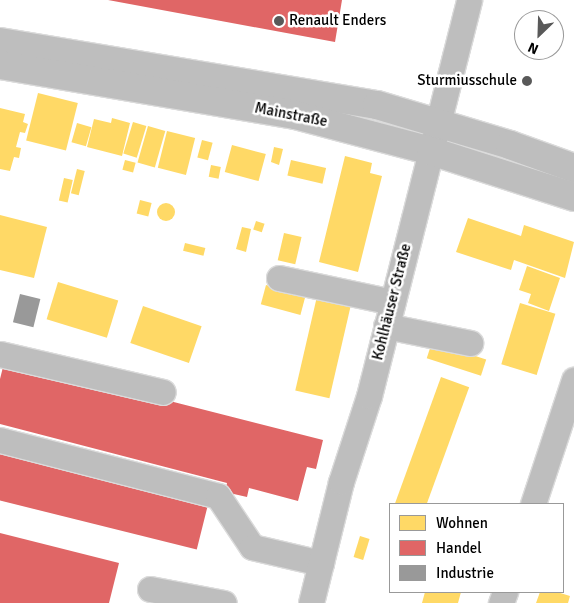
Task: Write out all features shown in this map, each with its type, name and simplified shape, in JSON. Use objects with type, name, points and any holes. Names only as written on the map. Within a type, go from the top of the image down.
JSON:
[{"type":"main road","name":"Mainstraße","points":[[0,42],[306,91],[377,105],[438,122],[574,168]]},
{"type":"main road","name":"Mainstraße","points":[[0,65],[295,115],[431,151],[574,197]]},
{"type":"street","name":"Kohlhäuser Straße","points":[[311,603],[395,292],[469,0]]},
{"type":"street","points":[[278,278],[395,292]]},
{"type":"street","points":[[386,326],[470,343]]},
{"type":"street","points":[[0,354],[163,392]]},
{"type":"street","points":[[533,503],[574,380]]},
{"type":"street","points":[[0,440],[218,496],[252,547],[321,563]]},
{"type":"street","points":[[150,589],[224,603]]},
{"type":"building: Wohnen","points":[[38,93],[78,103],[66,150],[26,141]]},
{"type":"building: Wohnen","points":[[0,108],[25,114],[23,122],[28,124],[25,133],[20,132],[16,147],[21,148],[19,158],[14,157],[10,171],[0,169]]},
{"type":"building: Wohnen","points":[[112,118],[130,123],[122,156],[87,147],[94,119],[111,123]]},
{"type":"building: Wohnen","points":[[133,122],[146,126],[137,158],[123,154]]},
{"type":"building: Wohnen","points":[[77,123],[91,127],[86,146],[71,142]]},
{"type":"building: Wohnen","points":[[148,126],[165,131],[155,167],[138,163]]},
{"type":"building: Wohnen","points":[[167,131],[195,138],[186,175],[158,168]]},
{"type":"building: Wohnen","points":[[202,140],[213,143],[208,160],[197,157]]},
{"type":"building: Wohnen","points":[[232,145],[266,154],[259,181],[225,172]]},
{"type":"building: Wohnen","points":[[274,147],[283,149],[279,165],[271,162]]},
{"type":"building: Wohnen","points":[[345,156],[372,163],[370,173],[382,176],[358,272],[319,262]]},
{"type":"building: Wohnen","points":[[125,160],[136,163],[133,173],[122,170]]},
{"type":"building: Wohnen","points":[[291,160],[326,168],[322,184],[287,176]]},
{"type":"building: Wohnen","points":[[211,165],[221,167],[219,179],[209,177]]},
{"type":"building: Wohnen","points":[[77,169],[85,171],[79,195],[71,193]]},
{"type":"building: Wohnen","points":[[64,178],[73,180],[68,202],[59,200]]},
{"type":"building: Wohnen","points":[[140,200],[152,203],[148,216],[137,214]]},
{"type":"building: Wohnen","points":[[166,203],[172,206],[175,212],[172,218],[166,221],[160,218],[157,212],[160,206]]},
{"type":"building: Wohnen","points":[[0,215],[47,227],[34,278],[0,270]]},
{"type":"building: Wohnen","points":[[468,218],[521,236],[524,225],[574,242],[565,278],[514,260],[511,270],[456,252]]},
{"type":"building: Wohnen","points":[[256,221],[265,224],[262,232],[253,230]]},
{"type":"building: Wohnen","points":[[242,227],[251,229],[246,252],[236,249]]},
{"type":"building: Wohnen","points":[[284,233],[302,237],[295,264],[278,260]]},
{"type":"building: Wohnen","points":[[185,243],[205,248],[203,256],[183,251]]},
{"type":"building: Wohnen","points":[[527,266],[560,278],[549,311],[528,303],[531,294],[519,290]]},
{"type":"building: Wohnen","points":[[58,282],[118,300],[107,338],[47,319]]},
{"type":"building: Wohnen","points":[[266,285],[306,296],[300,315],[261,304]]},
{"type":"building: Wohnen","points":[[318,292],[352,300],[329,398],[295,390]]},
{"type":"building: Wohnen","points":[[520,303],[555,314],[537,375],[501,364]]},
{"type":"building: Wohnen","points":[[143,306],[202,326],[189,363],[130,343]]},
{"type":"building: Wohnen","points":[[432,342],[486,360],[481,376],[427,358]]},
{"type":"building: Wohnen","points":[[441,377],[469,387],[427,503],[395,503],[395,503]]},
{"type":"building: Wohnen","points":[[360,536],[370,539],[363,560],[354,557]]},
{"type":"building: Wohnen","points":[[425,593],[461,593],[458,603],[422,603]]},
{"type":"building: Wohnen","points":[[540,593],[560,593],[570,596],[568,603],[536,603]]},
{"type":"building: Handel","name":"Renault Enders","points":[[108,0],[342,0],[335,42]]},
{"type":"building: Handel","points":[[5,359],[323,440],[316,469],[307,467],[298,501],[249,488],[247,497],[225,492],[227,483],[0,424],[0,379]]},
{"type":"building: Handel","points":[[0,450],[209,502],[197,550],[0,501]]},
{"type":"building: Handel","points":[[0,533],[119,563],[109,603],[0,603]]},
{"type":"building: Industrie","points":[[20,294],[40,299],[33,327],[13,322]]},
{"type":"place","name":"Renault Enders","points":[[279,21]]},
{"type":"place","name":"Sturmiusschule","points":[[527,81]]}]
